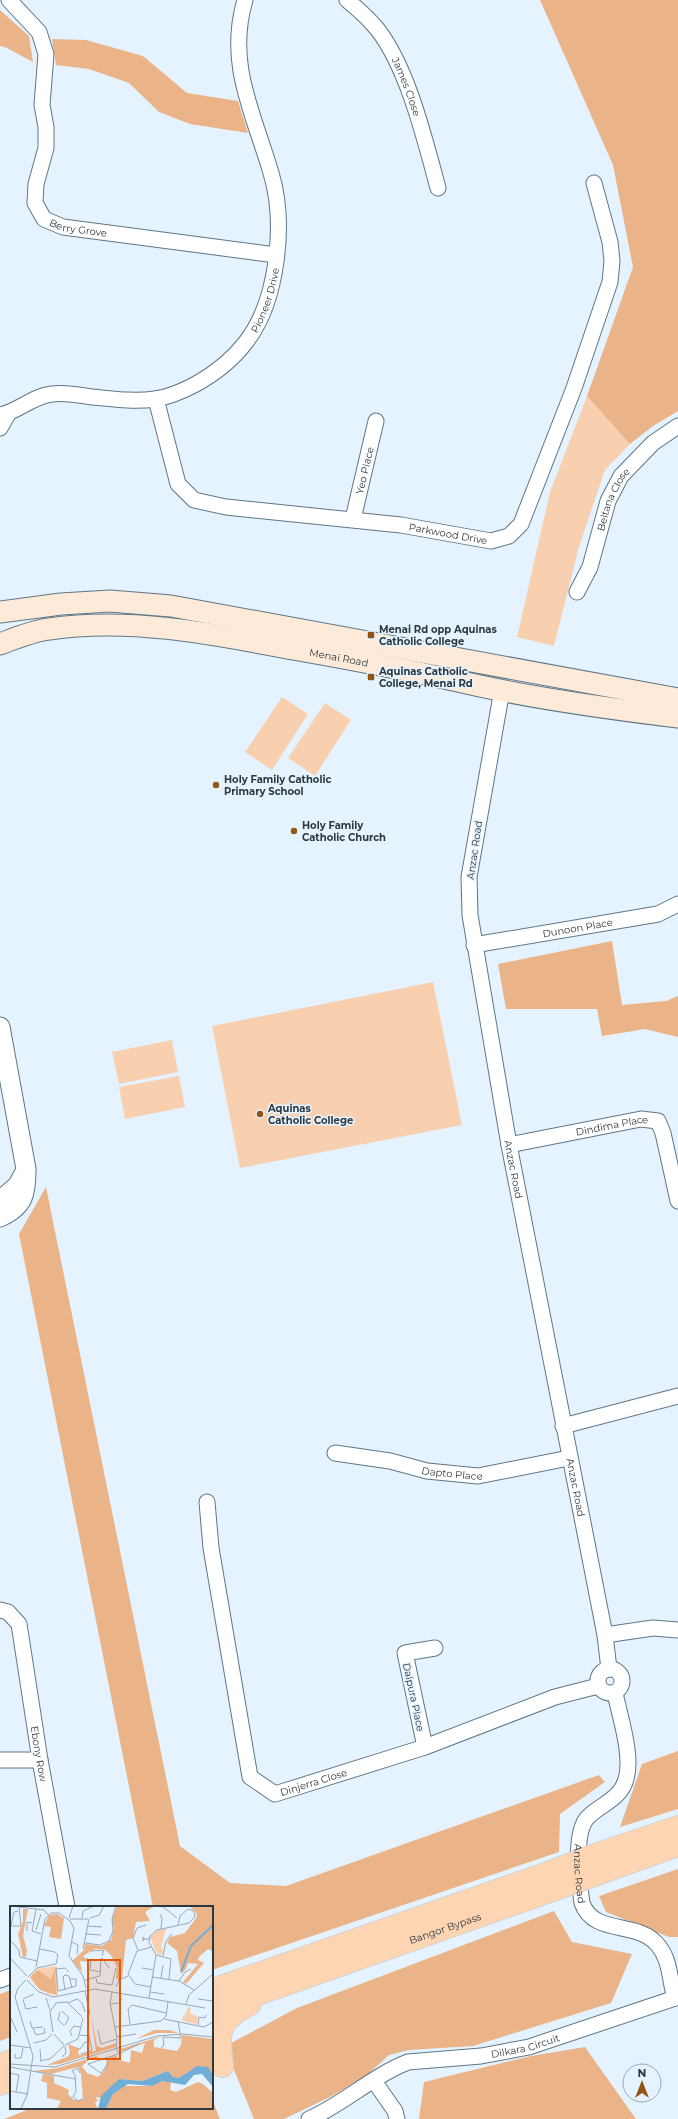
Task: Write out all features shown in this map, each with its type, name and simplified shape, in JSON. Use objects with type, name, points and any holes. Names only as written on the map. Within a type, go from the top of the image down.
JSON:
[{"type":"main road","name":"Menai Road","points":[[0,612],[61,604],[110,601],[171,606],[678,699]]},
{"type":"main road","name":"Menai Road","points":[[0,644],[48,629],[92,625],[138,626],[247,640],[421,672],[502,690],[582,705],[678,717]]},
{"type":"main road","name":"Anzac Road","points":[[502,690],[507,668]]},
{"type":"main road","name":"Bangor Bypass","points":[[213,2010],[598,1864],[678,1827]]},
{"type":"main road","name":"Bangor Bypass","points":[[598,1864],[678,1845]]},
{"type":"main road","name":"Bangor Bypass","points":[[213,1990],[551,1882]]},
{"type":"main road","points":[[213,2052],[222,2066],[219,2048],[220,2030],[232,2014],[297,1978]]},
{"type":"main road","points":[[0,2065],[10,2061]]},
{"type":"main road","points":[[0,2084],[10,2080]]},
{"type":"street","name":"Berry Grove","points":[[9,0],[39,32],[46,54],[42,105],[46,127],[46,148],[36,184],[35,203],[44,219],[62,227],[276,255]]},
{"type":"street","name":"Pioneer Drive","points":[[0,428],[4,414],[35,398],[52,394],[128,400],[156,399],[179,393],[210,376],[247,342],[264,307],[273,280],[278,235],[276,194],[272,174],[241,80],[238,45],[240,20],[244,0]]},
{"type":"street","name":"James Close","points":[[348,0],[378,31],[392,53],[420,125],[438,188]]},
{"type":"street","name":"Parkwood Drive","points":[[156,399],[178,484],[194,500],[226,507],[401,525],[491,541],[509,536],[521,524],[577,381],[610,282],[612,261],[610,242],[594,183]]},
{"type":"street","name":"Yeo Place","points":[[353,519],[376,421]]},
{"type":"street","name":"Beltana Close","points":[[577,592],[590,567],[608,501],[621,476],[653,442],[678,426]]},
{"type":"street","name":"Anzac Road","points":[[502,690],[469,877],[469,903],[474,945],[509,1145],[569,1458],[605,1635],[609,1669]]},
{"type":"street","name":"Dunoon Place","points":[[474,945],[658,914],[678,904]]},
{"type":"street","points":[[0,1027],[26,1169],[26,1187],[23,1200],[13,1211],[0,1217]]},
{"type":"street","name":"Dindima Place","points":[[509,1145],[642,1119],[658,1121],[663,1133],[678,1200]]},
{"type":"street","points":[[0,1201],[18,1186],[26,1169]]},
{"type":"street","points":[[563,1426],[678,1396]]},
{"type":"street","name":"Dapto Place","points":[[335,1453],[390,1461],[427,1471],[478,1476],[569,1458]]},
{"type":"street","name":"Dinjerra Close","points":[[207,1502],[211,1548],[250,1777],[274,1794],[425,1747],[555,1697],[598,1686]]},
{"type":"street","name":"Ebony Row","points":[[0,1610],[8,1612],[19,1624],[40,1760],[67,1906]]},
{"type":"street","points":[[605,1635],[653,1628],[678,1630]]},
{"type":"street","name":"Dalpura Place","points":[[425,1747],[405,1653],[435,1648]]},
{"type":"street","points":[[609,1669],[617,1671],[622,1677],[622,1685],[615,1693],[605,1693],[598,1686],[599,1676],[609,1669]]},
{"type":"street","name":"Anzac Road","points":[[615,1693],[628,1756],[628,1770],[626,1780],[619,1793],[589,1816],[582,1824],[579,1839],[582,1902],[584,1909],[600,1923],[638,1932],[647,1936],[656,1943],[667,1958],[677,1998]]},
{"type":"street","points":[[0,1760],[40,1760]]},
{"type":"street","points":[[0,1980],[10,1976]]},
{"type":"street","name":"Dilkara Circuit","points":[[309,2119],[325,2112],[395,2067],[408,2062],[481,2056],[511,2051],[677,1998]]},
{"type":"street","points":[[374,2081],[392,2106],[397,2119]]},
{"type":"shaded area","points":[[540,0],[678,0],[678,411],[653,426],[630,444],[587,396],[633,267],[613,165]]},
{"type":"shaded area","points":[[0,10],[29,36],[33,62],[5,47],[0,46]]},
{"type":"shaded area","points":[[52,39],[86,40],[143,56],[187,93],[238,101],[248,133],[190,124],[159,112],[129,83],[89,69],[56,65]]},
{"type":"shaded area","points":[[587,396],[630,444],[605,470],[579,547],[554,646],[517,637],[550,492]]},
{"type":"shaded area","points":[[282,697],[308,714],[272,770],[245,752]]},
{"type":"shaded area","points":[[325,703],[351,720],[315,776],[288,758]]},
{"type":"shaded area","points":[[612,941],[622,1005],[666,1001],[678,996],[678,1037],[645,1029],[602,1036],[597,1009],[506,1009],[498,964]]},
{"type":"shaded area","points":[[433,982],[462,1125],[240,1168],[212,1026]]},
{"type":"shaded area","points":[[172,1040],[178,1072],[119,1084],[112,1052]]},
{"type":"shaded area","points":[[179,1076],[185,1107],[125,1119],[119,1087]]},
{"type":"shaded area","points":[[46,1187],[180,1846],[230,1883],[286,1886],[599,1775],[605,1782],[560,1814],[559,1852],[213,1970],[213,1906],[153,1906],[19,1234]]},
{"type":"shaded area","points":[[678,1751],[678,1809],[620,1827],[642,1764]]},
{"type":"shaded area","points":[[678,1869],[678,1937],[669,1937],[606,1912],[599,1896]]},
{"type":"shaded area","points":[[554,1911],[572,1942],[632,1954],[611,2003],[473,2046],[409,2050],[389,2055],[366,2076],[332,2096],[284,2119],[254,2119],[234,2070],[231,2043],[297,2008]]},
{"type":"shaded area","points":[[10,1990],[10,2037],[0,2041],[0,1994]]},
{"type":"shaded area","points":[[585,2047],[622,2099],[622,2103],[625,2103],[636,2119],[419,2119],[424,2082],[531,2056]]},
{"type":"shaded area","points":[[213,2102],[220,2119],[4,2119],[29,2109],[213,2109]]},
{"type":"place","name":"Menai Rd opp Aquinas Catholic College","points":[[371,635]]},
{"type":"place","name":"Aquinas Catholic College, Menai Rd","points":[[371,677]]},
{"type":"place","name":"Holy Family Catholic Primary School","points":[[216,785]]},
{"type":"place","name":"Holy Family Catholic Church","points":[[294,831]]},
{"type":"place","name":"Aquinas Catholic College","points":[[260,1114]]}]
